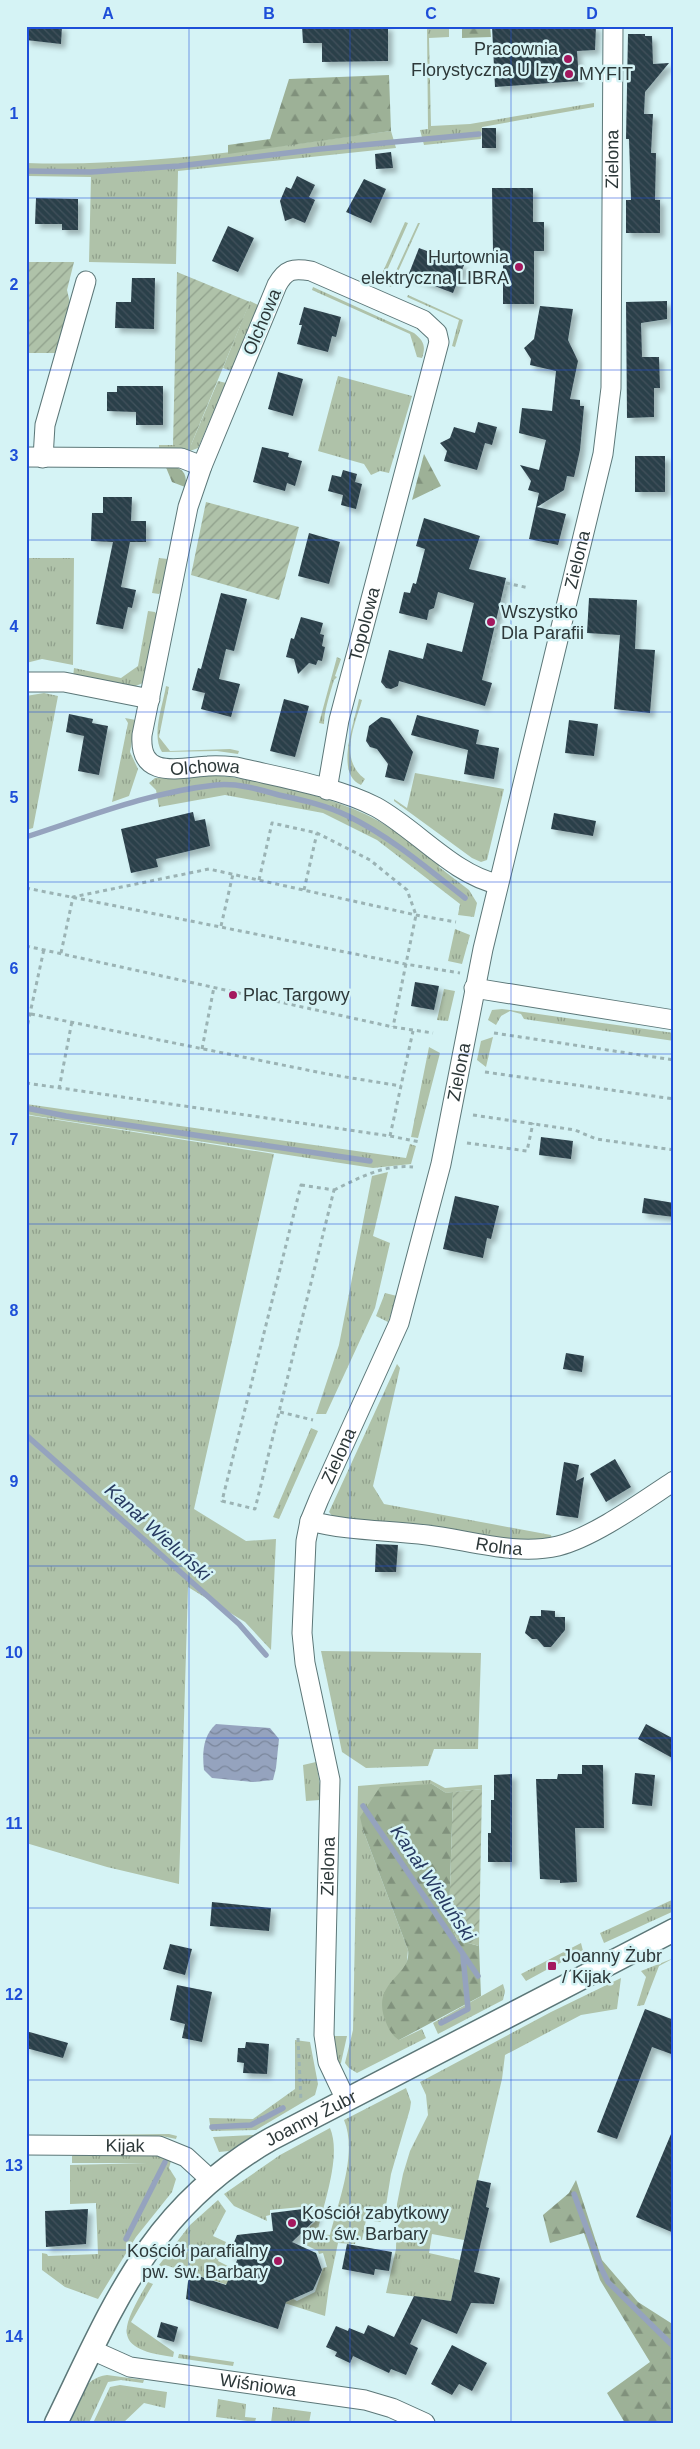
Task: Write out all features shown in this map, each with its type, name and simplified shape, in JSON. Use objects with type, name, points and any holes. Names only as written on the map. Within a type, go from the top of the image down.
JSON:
[{"type":"street","name":"Zielona","points":[[346,2100],[328,2062],[324,2035],[330,1794],[328,1769],[303,1652],[306,1541],[310,1520],[403,1312],[441,1164],[474,988],[498,884],[597,482],[606,434],[611,379],[613,26]]},
{"type":"street","name":"Olchowa","points":[[327,790],[229,766],[157,768],[149,763],[142,746],[183,526],[202,466],[283,274],[292,270],[311,271],[379,301]]},
{"type":"street","points":[[86,281],[35,457],[181,458],[202,466]]},
{"type":"street","name":"Topolowa","points":[[327,790],[339,720],[440,342],[437,333],[423,320],[379,301]]},
{"type":"street","points":[[26,682],[64,682],[150,699]]},
{"type":"street","points":[[327,790],[375,807],[478,878],[498,884]]},
{"type":"street","points":[[474,988],[674,1020]]},
{"type":"street","name":"Rolna","points":[[310,1520],[336,1528],[427,1535],[510,1548],[546,1548],[587,1534],[674,1481]]},
{"type":"street","name":"Joanny Żubr","points":[[56,2423],[123,2288],[145,2252],[174,2216],[211,2180],[255,2148],[674,1930]]},
{"type":"street","name":"Kijak","points":[[26,2145],[160,2146],[174,2150],[186,2157],[211,2180]]},
{"type":"street","name":"Wiśniowa","points":[[92,2350],[130,2367],[365,2400],[392,2408],[425,2423]]},
{"type":"path","points":[[487,668],[506,583],[529,588]]},
{"type":"path","points":[[259,880],[272,823],[317,833],[370,860],[407,890],[416,915],[393,1026]]},
{"type":"path","points":[[304,890],[317,833]]},
{"type":"path","points":[[73,897],[209,869],[416,915],[456,922]]},
{"type":"path","points":[[222,926],[233,874]]},
{"type":"path","points":[[26,888],[463,974]]},
{"type":"path","points":[[62,953],[73,897]]},
{"type":"path","points":[[26,946],[413,1031],[432,1032]]},
{"type":"path","points":[[26,1032],[44,949]]},
{"type":"path","points":[[202,1049],[214,987]]},
{"type":"path","points":[[31,1014],[327,1074],[401,1086]]},
{"type":"path","points":[[59,1089],[72,1021]]},
{"type":"path","points":[[390,1136],[413,1031]]},
{"type":"path","points":[[494,1032],[674,1060]]},
{"type":"path","points":[[485,1072],[674,1099]]},
{"type":"path","points":[[26,1083],[420,1142]]},
{"type":"path","points":[[472,1114],[575,1130],[596,1139],[674,1150]]},
{"type":"path","points":[[467,1142],[526,1151],[533,1123]]},
{"type":"path","points":[[334,1190],[255,1509],[222,1501],[302,1185],[334,1190],[372,1172],[391,1168],[413,1167]]},
{"type":"path","points":[[280,1412],[313,1420]]},
{"type":"path","points":[[298,2038],[300,2097],[303,2107]]},
{"type":"green space","points":[[427,26],[449,26],[449,37],[429,38],[431,126],[470,124],[594,103],[594,107],[482,127],[481,139],[424,145],[420,130],[428,129]]},
{"type":"green space","points":[[462,26],[490,26],[491,37],[462,38]]},
{"type":"green space","points":[[389,75],[391,131],[228,154],[228,145],[270,139],[289,79]]},
{"type":"green space","points":[[391,131],[396,148],[178,171],[176,264],[89,262],[91,177],[26,176],[26,163],[118,162],[164,159]]},
{"type":"green space","points":[[405,222],[408,223],[384,277],[381,276]]},
{"type":"green space","points":[[418,223],[420,223],[391,287],[389,286]]},
{"type":"green space","points":[[26,262],[74,262],[67,290],[70,303],[56,353],[26,353]]},
{"type":"green space","points":[[177,272],[250,302],[191,445],[173,445]]},
{"type":"green space","points":[[313,287],[414,333],[423,344],[422,358],[417,357],[410,334],[312,290]]},
{"type":"green space","points":[[408,295],[463,320],[455,347],[452,346],[459,320],[407,297]]},
{"type":"green space","points":[[250,301],[258,305],[231,371],[223,368]]},
{"type":"green space","points":[[338,376],[412,396],[389,473],[380,471],[371,475],[364,464],[318,451]]},
{"type":"green space","points":[[218,381],[226,383],[198,448],[190,451],[159,450],[159,445],[191,445]]},
{"type":"green space","points":[[424,454],[441,486],[412,500]]},
{"type":"green space","points":[[165,465],[182,470],[186,477],[185,487],[172,482]]},
{"type":"green space","points":[[206,502],[299,527],[279,600],[191,575]]},
{"type":"green space","points":[[26,558],[74,558],[73,665],[42,659],[26,663]]},
{"type":"green space","points":[[159,558],[168,559],[159,594],[152,593]]},
{"type":"green space","points":[[148,611],[155,612],[157,615],[143,683],[133,687],[73,678],[74,668],[121,678],[138,666]]},
{"type":"green space","points":[[337,657],[341,659],[335,676],[337,677],[334,680],[329,698],[324,724],[319,723]]},
{"type":"green space","points":[[166,686],[169,687],[159,737],[170,751],[230,749],[239,751],[238,754],[217,751],[162,752],[159,745],[158,729]]},
{"type":"green space","points":[[44,693],[58,696],[33,828],[26,830],[26,696]]},
{"type":"green space","points":[[359,699],[362,700],[353,731],[350,752],[352,762],[357,771],[365,779],[361,785],[353,779],[347,759],[348,746]]},
{"type":"green space","points":[[125,718],[136,720],[130,752],[138,769],[129,796],[112,802],[128,723]]},
{"type":"green space","points":[[415,773],[504,789],[487,860],[481,862],[472,858],[394,801],[394,799],[407,808]]},
{"type":"green space","points":[[211,775],[271,784],[336,802],[371,817],[398,833],[441,864],[439,867],[469,890],[477,903],[474,917],[458,915],[460,904],[377,840],[323,813],[225,795],[159,807],[156,790],[149,783],[155,778]]},
{"type":"green space","points":[[455,929],[470,935],[462,964],[448,961]]},
{"type":"green space","points":[[444,989],[455,991],[448,1021],[437,1020]]},
{"type":"green space","points":[[502,1009],[674,1033],[674,1041],[524,1019],[521,1014],[510,1011],[501,1016],[496,1025],[488,1020],[492,1010]]},
{"type":"green space","points":[[493,1037],[486,1067],[477,1060],[481,1041]]},
{"type":"green space","points":[[429,1047],[440,1053],[418,1138],[411,1137]]},
{"type":"green space","points":[[26,1104],[406,1158],[410,1144],[416,1146],[411,1164],[373,1168],[36,1116],[26,1114]]},
{"type":"green space","points":[[26,1115],[274,1154],[194,1509],[246,1541],[276,1539],[271,1650],[245,1622],[188,1587],[179,1884],[107,1867],[26,1843]]},
{"type":"green space","points":[[388,1172],[373,1236],[390,1243],[375,1308],[326,1414],[316,1414],[339,1345],[372,1176]]},
{"type":"green space","points":[[385,1293],[397,1296],[388,1322],[376,1316]]},
{"type":"green space","points":[[397,1364],[400,1368],[373,1486],[384,1504],[551,1535],[552,1539],[527,1541],[334,1518],[329,1512]]},
{"type":"green space","points":[[311,1428],[318,1431],[279,1519],[273,1517]]},
{"type":"green space","points":[[321,1651],[481,1653],[478,1749],[434,1749],[428,1766],[366,1768],[342,1752]]},
{"type":"green space","points":[[316,1762],[320,1785],[320,1800],[306,1801],[303,1765]]},
{"type":"green space","points":[[430,1780],[445,1788],[482,1785],[482,1789],[446,1793],[432,1784],[363,1830],[408,1950],[399,2040],[422,2029],[426,2038],[357,2073],[345,2063],[353,2030],[358,1786]]},
{"type":"green space","points":[[432,1784],[446,1793],[453,1792],[449,1920],[457,1940],[479,1946],[481,1996],[399,2040],[388,2027],[382,2005],[388,1986],[408,1959],[408,1950],[363,1830],[360,1817],[380,1787]]},
{"type":"green space","points":[[482,1789],[479,1946],[457,1940],[449,1920],[453,1792]]},
{"type":"green space","points":[[674,1899],[674,1911],[604,1943],[600,1933]]},
{"type":"green space","points":[[581,1943],[583,1951],[558,1964],[557,1961],[547,1966],[548,1969],[526,1981],[521,1974]]},
{"type":"green space","points":[[674,1958],[659,1966],[644,2005],[637,2006],[646,1977],[641,1971]]},
{"type":"green space","points":[[621,1978],[617,2009],[581,2015],[505,2055],[502,2079],[464,2240],[432,2234],[429,2253],[460,2260],[451,2301],[386,2293],[396,2249],[397,2204],[403,2174],[410,2151],[428,2115],[426,2095],[420,2082],[551,2012]]},
{"type":"green space","points":[[503,1984],[505,1991],[503,2000],[438,2034],[433,2023]]},
{"type":"green space","points":[[332,2036],[347,2036],[341,2063],[339,2064]]},
{"type":"green space","points":[[295,2040],[310,2042],[318,2084],[315,2095],[256,2130],[211,2131],[209,2118],[253,2119],[295,2089]]},
{"type":"green space","points":[[406,2088],[411,2102],[410,2109],[391,2174],[384,2218],[380,2222],[366,2220],[362,2240],[356,2239],[355,2244],[338,2243],[325,2316],[165,2265],[163,2268],[159,2265],[190,2225],[218,2200],[226,2211],[213,2236],[226,2242],[218,2261],[297,2301],[315,2292],[323,2268],[327,2267],[323,2253],[319,2254],[318,2251],[306,2245],[304,2234],[310,2234],[310,2226],[315,2222],[314,2213],[309,2210],[302,2211],[301,2207],[270,2210],[270,2215],[266,2216],[267,2221],[234,2206],[224,2194],[280,2155],[330,2128],[333,2139],[333,2166],[317,2234],[330,2235],[342,2193],[348,2162],[348,2133],[344,2120]]},
{"type":"green space","points":[[169,2134],[177,2136],[176,2139],[162,2136],[76,2137],[76,2135]]},
{"type":"green space","points":[[256,2136],[229,2151],[219,2152],[213,2137]]},
{"type":"green space","points":[[75,2154],[159,2155],[171,2161],[169,2168],[176,2179],[172,2192],[136,2237],[98,2299],[65,2287],[42,2270],[42,2253],[48,2256],[98,2254],[96,2203],[70,2204],[70,2165],[147,2163],[72,2163],[72,2156]]},
{"type":"green space","points":[[576,2180],[602,2260],[638,2302],[674,2325],[674,2423],[625,2423],[607,2393],[650,2362],[600,2280],[584,2233],[550,2243],[543,2215],[569,2193]]},
{"type":"green space","points":[[148,2282],[153,2284],[131,2322],[174,2352],[173,2357],[138,2348],[130,2341],[127,2333],[132,2311]]},
{"type":"green space","points":[[179,2354],[234,2362],[233,2366],[178,2358]]},
{"type":"green space","points":[[107,2375],[144,2380],[143,2383],[121,2380],[108,2382],[89,2423],[66,2423],[86,2386],[99,2377]]},
{"type":"green space","points":[[120,2385],[167,2392],[165,2408],[144,2403],[123,2423],[93,2423],[110,2387]]},
{"type":"green space","points":[[218,2399],[246,2404],[245,2417],[256,2418],[255,2422],[216,2417]]},
{"type":"green space","points":[[273,2407],[311,2412],[309,2423],[271,2423]]},
{"type":"water","points":[[216,1724],[270,1728],[279,1739],[273,1780],[253,1782],[212,1778],[204,1770],[203,1751],[208,1734]]},
{"type":"building","points":[[26,26],[62,26],[61,44],[26,40]]},
{"type":"building","points":[[302,26],[388,26],[388,61],[322,62],[322,43],[303,43]]},
{"type":"building","points":[[492,26],[596,26],[595,50],[577,51],[579,81],[495,87]]},
{"type":"building","points":[[628,34],[652,36],[653,64],[669,63],[645,92],[644,114],[653,114],[651,153],[656,153],[655,200],[660,200],[660,233],[626,233],[626,200],[631,200],[629,139],[626,139]]},
{"type":"building","points":[[482,128],[496,128],[496,148],[482,148]]},
{"type":"building","points":[[391,152],[393,168],[376,169],[375,154]]},
{"type":"building","points":[[297,176],[315,185],[309,197],[315,200],[305,223],[293,218],[285,221],[280,201],[286,187],[291,189]]},
{"type":"building","points":[[364,179],[386,189],[371,223],[346,212]]},
{"type":"building","points":[[492,188],[533,188],[533,222],[544,222],[544,251],[534,251],[534,304],[503,304],[503,251],[493,251]]},
{"type":"building","points":[[36,198],[78,199],[78,230],[62,230],[62,224],[35,224]]},
{"type":"building","points":[[228,226],[254,238],[238,272],[212,261]]},
{"type":"building","points":[[419,248],[464,265],[453,293],[408,276]]},
{"type":"building","points":[[132,278],[155,278],[154,329],[115,328],[116,302],[131,302]]},
{"type":"building","points":[[667,301],[667,319],[641,323],[642,357],[659,357],[660,388],[654,388],[654,417],[627,418],[626,302]]},
{"type":"building","points":[[540,306],[573,309],[568,340],[578,361],[570,399],[580,400],[580,406],[584,406],[580,450],[574,477],[567,476],[564,490],[537,507],[566,514],[558,545],[529,539],[539,493],[528,490],[531,481],[520,465],[539,470],[546,440],[519,433],[522,408],[552,411],[556,371],[530,365],[531,359],[524,348],[534,339]]},
{"type":"building","points":[[304,307],[341,317],[336,337],[332,336],[328,352],[297,344],[302,325],[299,325]]},
{"type":"building","points":[[278,372],[303,379],[293,416],[268,409]]},
{"type":"building","points":[[117,386],[163,386],[163,425],[136,425],[136,412],[107,411],[107,392],[117,392]]},
{"type":"building","points":[[478,422],[497,427],[492,445],[485,443],[477,470],[444,461],[447,451],[440,443],[450,438],[454,427],[475,433]]},
{"type":"building","points":[[262,447],[289,453],[288,457],[302,461],[295,486],[287,483],[285,491],[253,482]]},
{"type":"building","points":[[635,456],[665,456],[665,492],[635,492]]},
{"type":"building","points":[[343,470],[357,474],[355,482],[362,484],[356,509],[341,505],[343,495],[328,491],[332,475],[341,477]]},
{"type":"building","points":[[103,497],[132,497],[131,521],[146,521],[146,542],[130,542],[121,587],[136,590],[132,608],[128,607],[123,629],[96,624],[113,542],[91,541],[92,513],[103,513]]},
{"type":"building","points":[[424,518],[480,536],[469,569],[506,578],[482,680],[492,683],[485,706],[399,681],[398,686],[391,689],[386,688],[381,682],[389,650],[423,659],[427,643],[462,652],[474,603],[438,592],[434,608],[429,610],[427,620],[399,613],[404,592],[410,593],[413,583],[416,584],[425,549],[416,546]]},
{"type":"building","points":[[309,533],[340,542],[329,584],[298,576]]},
{"type":"building","points":[[221,593],[247,599],[234,651],[226,649],[219,679],[240,684],[231,717],[201,709],[205,693],[192,690],[198,668],[201,669]]},
{"type":"building","points":[[589,598],[637,600],[635,649],[655,650],[650,713],[614,709],[620,635],[587,633]]},
{"type":"building","points":[[301,617],[323,623],[320,634],[324,635],[322,646],[325,647],[322,661],[318,660],[316,665],[309,663],[298,674],[294,659],[286,657],[291,638],[294,639]]},
{"type":"building","points":[[284,699],[309,706],[295,757],[270,751]]},
{"type":"building","points":[[69,714],[93,719],[92,723],[108,726],[99,775],[78,771],[84,736],[66,732]]},
{"type":"building","points":[[417,715],[479,730],[476,744],[499,748],[494,779],[464,774],[468,750],[411,735]]},
{"type":"building","points":[[381,717],[390,719],[413,752],[404,781],[385,777],[388,764],[377,749],[370,747],[366,741],[369,726]]},
{"type":"building","points":[[569,720],[598,724],[594,756],[565,753]]},
{"type":"building","points":[[193,812],[195,821],[205,819],[210,846],[156,859],[158,867],[131,873],[121,829]]},
{"type":"building","points":[[554,813],[596,821],[593,836],[551,829]]},
{"type":"building","points":[[415,982],[439,986],[434,1010],[411,1006]]},
{"type":"building","points":[[541,1137],[573,1141],[571,1159],[539,1155]]},
{"type":"building","points":[[455,1196],[499,1206],[491,1239],[487,1238],[483,1258],[443,1249]]},
{"type":"building","points":[[644,1198],[674,1203],[674,1217],[642,1213]]},
{"type":"building","points":[[566,1353],[584,1356],[582,1372],[563,1369]]},
{"type":"building","points":[[615,1459],[631,1487],[606,1502],[590,1474]]},
{"type":"building","points":[[564,1462],[579,1465],[576,1481],[584,1477],[578,1518],[556,1515]]},
{"type":"building","points":[[376,1544],[398,1545],[396,1572],[375,1572]]},
{"type":"building","points":[[541,1610],[555,1611],[555,1617],[565,1617],[565,1630],[551,1647],[544,1647],[537,1639],[532,1639],[525,1633],[530,1616],[541,1616]]},
{"type":"building","points":[[646,1724],[674,1739],[674,1759],[638,1739]]},
{"type":"building","points":[[582,1765],[603,1765],[604,1828],[575,1828],[577,1882],[560,1883],[560,1880],[540,1879],[536,1779],[557,1779],[558,1774],[582,1774]]},
{"type":"building","points":[[635,1773],[655,1775],[652,1806],[632,1804]]},
{"type":"building","points":[[512,1774],[512,1862],[488,1862],[488,1833],[491,1833],[491,1800],[494,1800],[494,1775]]},
{"type":"building","points":[[212,1902],[271,1908],[269,1931],[210,1926]]},
{"type":"building","points":[[170,1944],[192,1949],[185,1975],[163,1969]]},
{"type":"building","points":[[177,1985],[212,1992],[202,2042],[182,2038],[185,2024],[170,2020]]},
{"type":"building","points":[[645,2009],[674,2020],[674,2055],[652,2047],[617,2139],[597,2132]]},
{"type":"building","points":[[26,2031],[68,2043],[63,2058],[26,2048]]},
{"type":"building","points":[[246,2042],[269,2044],[267,2074],[243,2073],[244,2063],[237,2062],[238,2048],[245,2048]]},
{"type":"building","points":[[674,2127],[674,2233],[636,2217]]},
{"type":"building","points":[[477,2180],[491,2183],[486,2207],[489,2208],[474,2272],[500,2278],[494,2304],[471,2303],[457,2334],[422,2319],[410,2344],[418,2348],[406,2375],[391,2369],[389,2373],[353,2356],[350,2363],[335,2356],[337,2352],[326,2347],[336,2326],[348,2331],[349,2328],[364,2334],[368,2325],[394,2337],[414,2296],[451,2301]]},
{"type":"building","points":[[88,2209],[86,2244],[46,2247],[45,2211]]},
{"type":"building","points":[[303,2209],[318,2217],[292,2242],[316,2253],[322,2270],[313,2290],[286,2302],[278,2329],[186,2299],[189,2273],[226,2285],[238,2258],[229,2254],[237,2235],[273,2231],[271,2213]]},
{"type":"building","points":[[347,2244],[392,2252],[389,2271],[375,2269],[374,2275],[342,2269]]},
{"type":"building","points":[[161,2322],[178,2327],[174,2342],[157,2337]]},
{"type":"building","points":[[452,2345],[487,2363],[472,2391],[459,2384],[452,2395],[431,2384]]},
{"type":"waterway","points":[[26,171],[91,172],[179,166],[320,149],[479,134]]},
{"type":"waterway","points":[[26,837],[120,806],[167,793],[216,785],[240,786],[314,803],[348,816],[394,844],[465,898]]},
{"type":"waterway","points":[[26,1108],[66,1116],[370,1161]]},
{"type":"waterway","name":"Kanał Wieluński","points":[[26,1435],[239,1624],[266,1655]]},
{"type":"waterway","name":"Kanał Wieluński","points":[[363,1806],[478,1976]]},
{"type":"waterway","points":[[441,2023],[468,2009],[463,1956]]},
{"type":"waterway","points":[[212,2127],[251,2125],[283,2108]]},
{"type":"waterway","points":[[126,2239],[165,2162]]},
{"type":"waterway","name":"Kanał Wieluński","points":[[574,2194],[608,2282],[674,2347]]},
{"type":"place","name":"Pracownia Florystyczna U Izy","points":[[568,59]]},
{"type":"place","name":"MYFIT","points":[[569,74]]},
{"type":"place","name":"Hurtownia elektryczna LIBRA","points":[[519,267]]},
{"type":"place","name":"Wszystko Dla Parafii","points":[[491,622]]},
{"type":"place","name":"Plac Targowy","points":[[233,995]]},
{"type":"place","name":"Joanny Żubr / Kijak","points":[[552,1966]]},
{"type":"place","name":"Kościół zabytkowy pw. św. Barbary","points":[[292,2223]]},
{"type":"place","name":"Kościół parafialny pw. św. Barbary","points":[[278,2261]]}]
